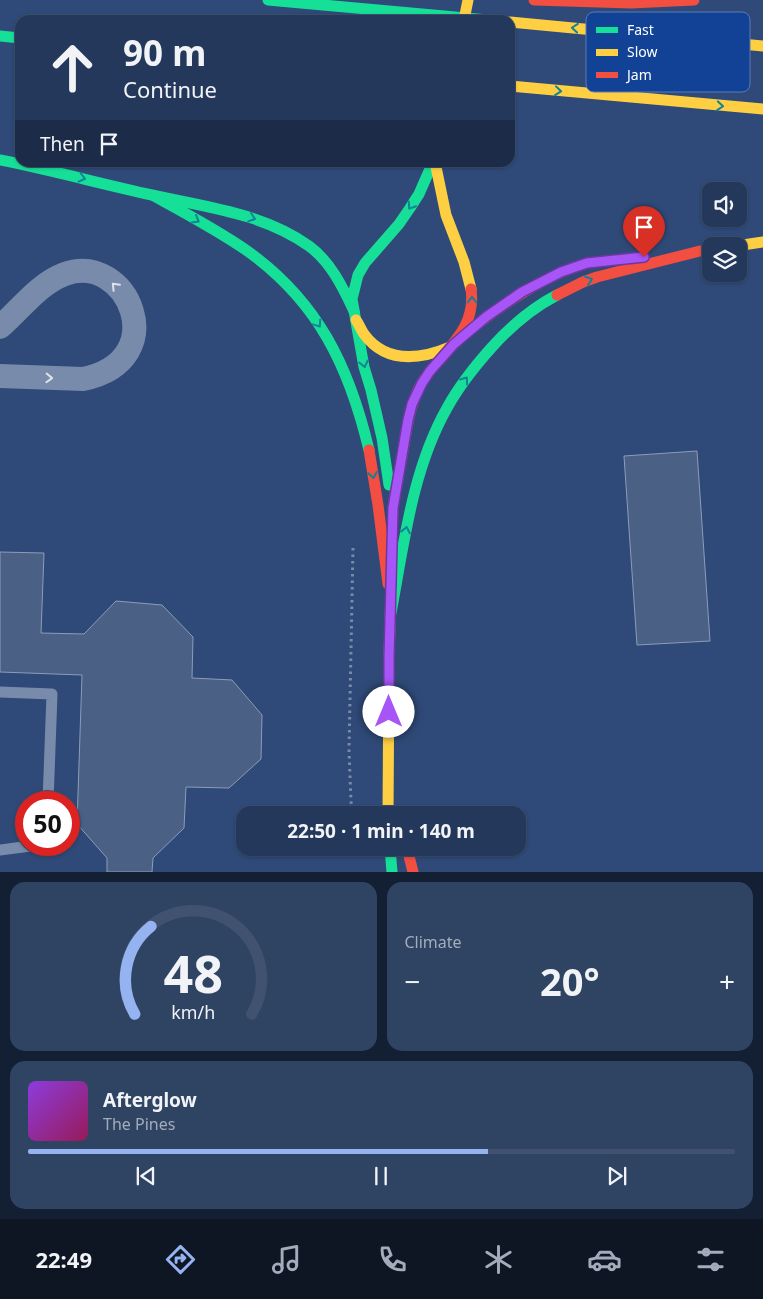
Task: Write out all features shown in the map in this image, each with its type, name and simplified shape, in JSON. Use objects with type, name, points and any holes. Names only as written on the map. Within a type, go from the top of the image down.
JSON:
[{"type":"main road","points":[[268,0],[433,15]]},
{"type":"main road","points":[[465,15],[468,0]]},
{"type":"main road","points":[[534,0],[631,3],[694,0]]},
{"type":"main road","points":[[515,22],[586,29]]},
{"type":"main road","points":[[0,36],[15,38]]},
{"type":"main road","points":[[750,45],[763,46]]},
{"type":"main road","points":[[515,86],[763,110]]},
{"type":"main road","points":[[0,160],[15,163]]},
{"type":"main road","points":[[36,167],[154,196],[249,216],[298,239],[323,260],[340,283],[360,329],[367,338],[381,350],[398,356],[412,358],[437,354],[452,345],[475,325],[522,292],[561,272],[587,263]]},
{"type":"main road","points":[[393,508],[382,438],[364,367],[352,298],[358,275],[410,208],[432,167]]},
{"type":"main road","points":[[388,806],[393,508],[412,404],[430,371],[462,333],[469,320],[472,307],[470,278],[447,220],[435,167]]},
{"type":"main road","points":[[154,196],[234,242],[276,274],[305,304],[334,348],[347,376],[359,411],[369,453],[380,518],[391,613]]},
{"type":"main road","points":[[747,244],[763,242]]},
{"type":"main road","points":[[625,259],[702,250]]},
{"type":"main road","points":[[391,613],[409,515],[430,444],[446,408],[479,362],[510,329],[534,308],[576,284],[603,275],[702,251]]},
{"type":"main road","points":[[388,765],[397,806]]},
{"type":"main road","points":[[391,856],[392,872]]},
{"type":"main road","points":[[409,856],[413,872]]},
{"type":"street","points":[[0,326],[36,292],[50,282],[65,274],[77,271],[92,271],[106,277],[115,284],[125,296],[135,322],[131,347],[125,357],[107,372],[95,377],[83,380],[0,376]]},
{"type":"lane","points":[[0,692],[52,694],[48,791]]},
{"type":"lane","points":[[0,850],[15,848]]},
{"type":"building","points":[[697,451],[710,641],[637,645],[624,456]]},
{"type":"building","points":[[0,552],[44,553],[41,633],[84,634],[116,601],[162,605],[193,637],[192,678],[232,680],[262,715],[261,759],[229,788],[186,787],[184,828],[153,858],[152,872],[107,872],[107,858],[80,827],[80,791],[78,791],[82,675],[0,672]]},
{"type":"traffic: fast","points":[[268,0],[433,15]]},
{"type":"traffic: fast","points":[[0,36],[15,38]]},
{"type":"traffic: fast","points":[[0,160],[15,163]]},
{"type":"traffic: fast","points":[[33,167],[213,208],[273,226],[317,252],[336,276],[354,311]]},
{"type":"traffic: fast","points":[[389,485],[382,438],[364,367],[352,299],[358,275],[365,263],[399,224],[410,208],[419,194],[431,167]]},
{"type":"traffic: fast","points":[[154,196],[246,250],[293,291],[327,338],[340,363],[361,419],[369,450]]},
{"type":"traffic: fast","points":[[391,613],[405,534],[417,482],[425,456],[447,408],[468,376],[499,339],[530,312],[557,295]]},
{"type":"traffic: fast","points":[[391,856],[392,872]]},
{"type":"traffic: slow","points":[[465,15],[468,0]]},
{"type":"traffic: slow","points":[[515,22],[586,29]]},
{"type":"traffic: slow","points":[[750,45],[763,46]]},
{"type":"traffic: slow","points":[[515,86],[763,109]]},
{"type":"traffic: slow","points":[[436,167],[446,215],[464,262],[471,289]]},
{"type":"traffic: slow","points":[[747,244],[763,242]]},
{"type":"traffic: slow","points":[[356,320],[364,334],[373,344],[382,351],[393,355],[415,357],[450,347]]},
{"type":"traffic: slow","points":[[388,806],[391,590]]},
{"type":"traffic: jam","points":[[534,0],[631,3],[694,0]]},
{"type":"traffic: jam","points":[[557,295],[597,277],[700,251]]},
{"type":"traffic: jam","points":[[454,343],[511,300],[541,282],[574,267]]},
{"type":"traffic: jam","points":[[392,550],[394,501],[412,406],[423,381],[464,328],[469,317],[471,289]]},
{"type":"traffic: jam","points":[[369,450],[388,584]]},
{"type":"traffic: jam","points":[[409,856],[413,872]]},
{"type":"route","points":[[389,712],[393,508],[408,420],[412,404],[422,383],[451,346],[486,317],[522,292],[561,272],[587,263],[644,257]]}]
